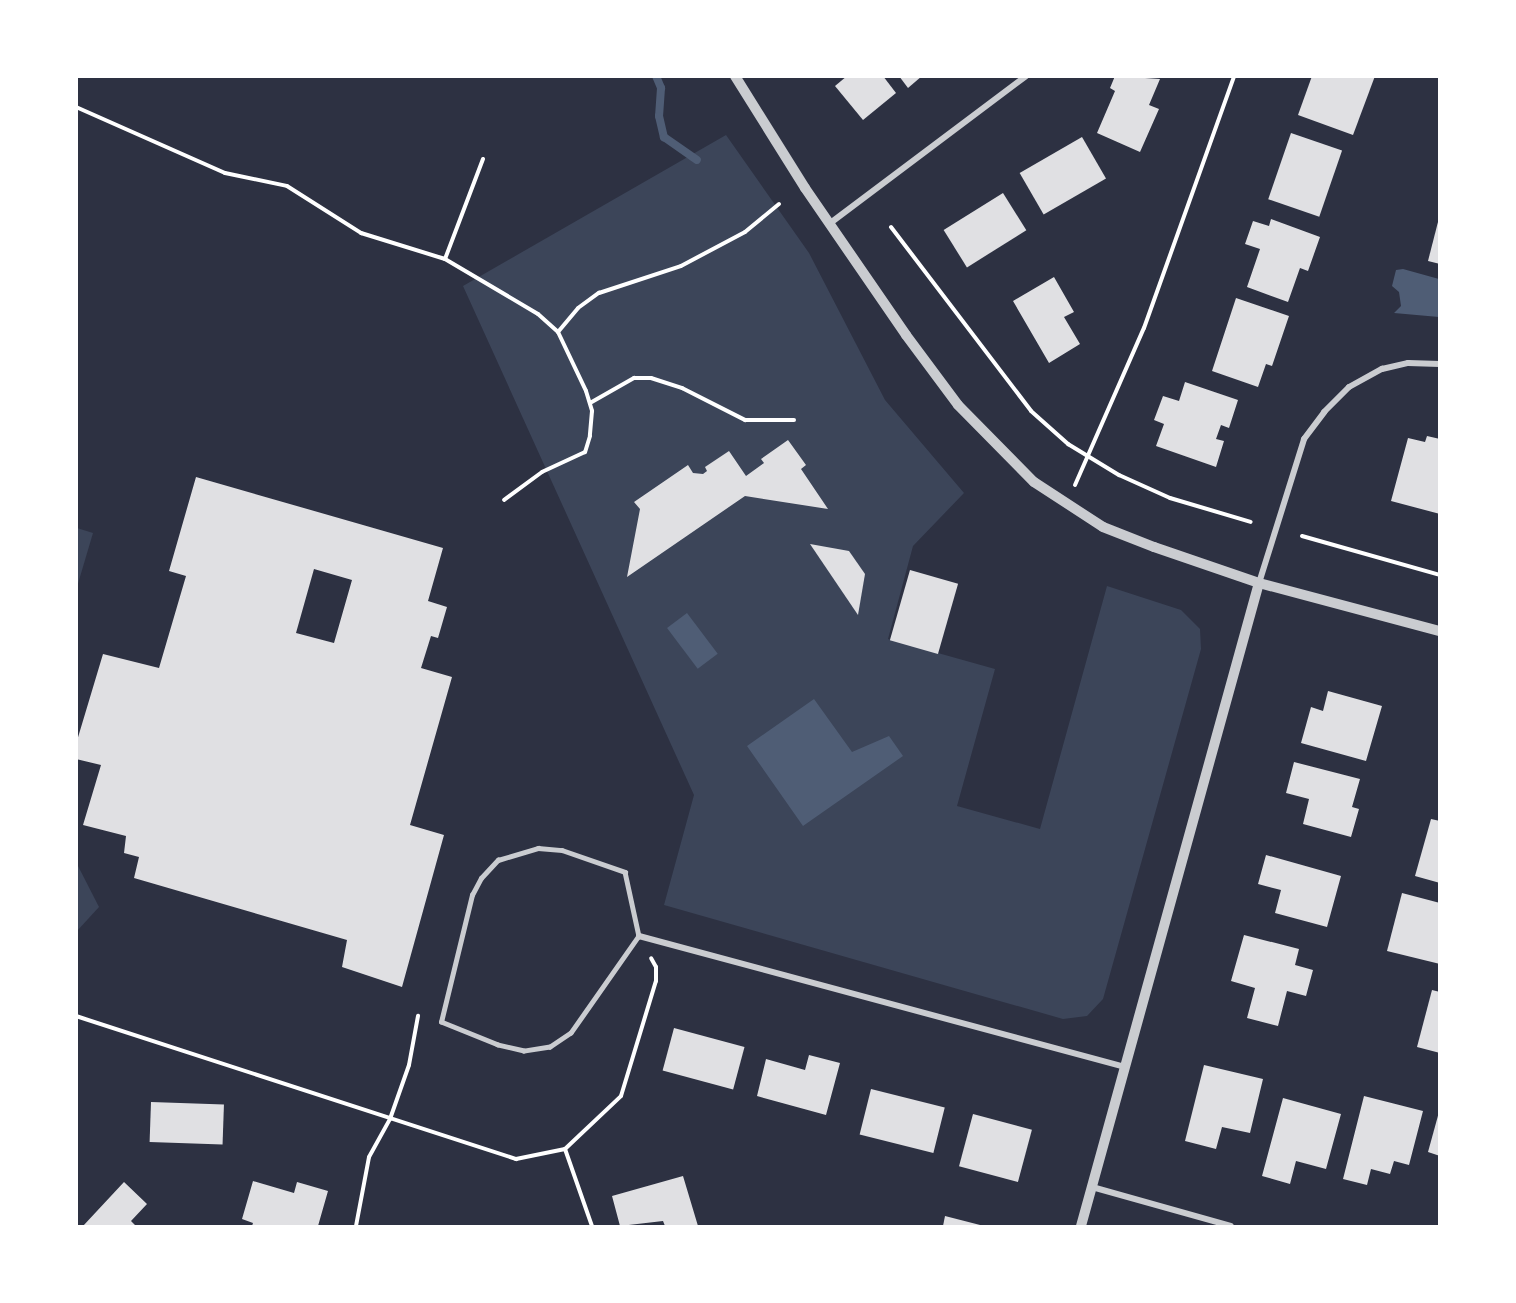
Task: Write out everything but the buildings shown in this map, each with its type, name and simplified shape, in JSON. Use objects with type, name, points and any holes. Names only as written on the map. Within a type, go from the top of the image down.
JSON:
[{"type":"street","points":[[735,76],[829,224],[958,405],[1034,482],[1103,527],[1259,583],[1440,631]]},
{"type":"street","points":[[829,224],[1026,76]]},
{"type":"street","points":[[1081,1227],[1259,583],[1304,439],[1323,412],[1349,387],[1382,369],[1408,363],[1440,364]]},
{"type":"street","points":[[639,936],[1125,1066]]},
{"type":"street","points":[[1092,1187],[1231,1227]]},
{"type":"lane","points":[[538,848],[562,850],[625,872],[639,936],[584,1018],[550,1047],[524,1051],[507,1047],[441,1022],[472,896],[481,878],[498,860],[538,848]]},
{"type":"path","points":[[1066,505],[1144,328],[1234,76]]},
{"type":"path","points":[[76,107],[225,173],[287,186],[361,233],[445,259],[538,314],[558,332],[590,403],[590,436],[585,452],[542,472],[504,500]]},
{"type":"path","points":[[445,259],[483,159]]},
{"type":"path","points":[[558,332],[578,308],[598,293],[681,266],[745,232],[779,204]]},
{"type":"path","points":[[891,227],[1031,411],[1068,444],[1170,498],[1251,522]]},
{"type":"path","points":[[590,403],[634,378],[651,378],[682,388],[745,420],[794,420]]},
{"type":"path","points":[[1302,536],[1440,575]]},
{"type":"path","points":[[76,1016],[516,1159],[565,1149],[621,1096],[631,1071],[656,974],[656,967],[639,936]]},
{"type":"path","points":[[356,1227],[369,1157],[390,1119],[409,1065],[418,1016]]},
{"type":"path","points":[[565,1149],[592,1227]]},
{"type":"shaded area","points":[[726,135],[809,253],[885,400],[964,493],[913,546],[888,639],[995,669],[957,806],[1040,829],[1107,586],[1181,610],[1200,629],[1201,649],[1103,999],[1087,1016],[1063,1019],[664,905],[694,795],[463,286]]},
{"type":"shaded area","points":[[1403,269],[1439,279],[1439,317],[1394,313],[1401,306],[1399,292],[1392,286],[1396,270]]},
{"type":"shaded area","points":[[76,528],[93,533],[77,587]]},
{"type":"shaded area","points":[[687,613],[718,654],[698,669],[667,628]]},
{"type":"shaded area","points":[[814,699],[852,752],[889,736],[903,756],[803,826],[747,746]]},
{"type":"shaded area","points":[[77,864],[99,907],[76,931]]},
{"type":"waterway","points":[[656,76],[661,88],[659,116],[664,137],[697,160]]}]
